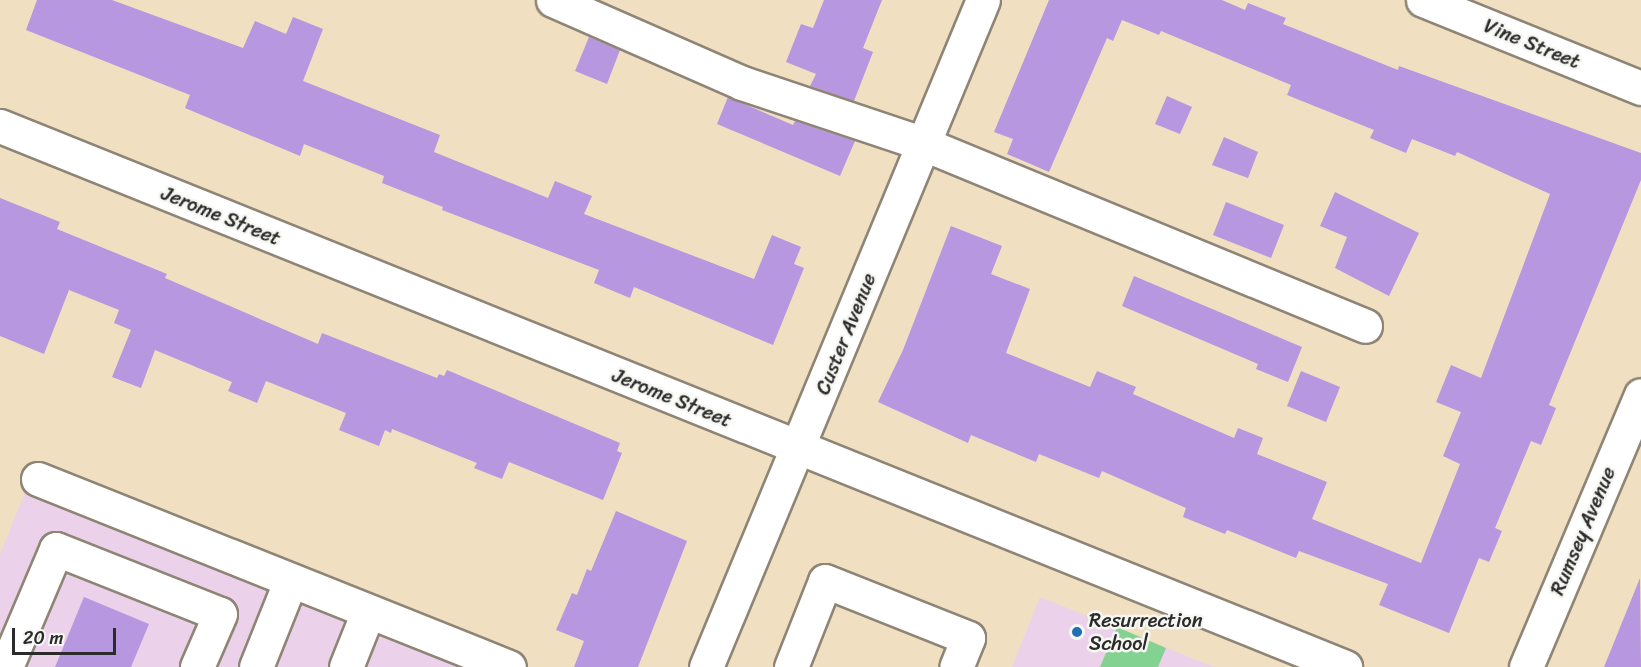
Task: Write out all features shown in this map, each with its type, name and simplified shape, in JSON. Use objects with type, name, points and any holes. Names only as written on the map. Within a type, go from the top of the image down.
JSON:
[{"type":"street","points":[[553,0],[742,83],[924,144],[1365,326]]},
{"type":"street","name":"Custer Avenue","points":[[706,667],[983,0]]},
{"type":"street","name":"Vine Street","points":[[1423,0],[1641,88]]},
{"type":"street","name":"Jerome Street","points":[[0,126],[798,449],[1345,667]]},
{"type":"street","name":"Rumsey Avenue","points":[[1526,667],[1641,395]]},
{"type":"street","points":[[38,479],[368,612],[454,657],[509,667]]},
{"type":"street","points":[[6,667],[56,549],[220,614],[197,667]]},
{"type":"street","points":[[791,667],[825,581],[968,638],[956,667]]},
{"type":"street","points":[[256,667],[291,582]]},
{"type":"street","points":[[346,667],[368,612]]},
{"type":"shaded area","points":[[28,485],[473,667],[0,667],[0,554]]},
{"type":"shaded area","name":"Resurrection School","points":[[1040,597],[1214,667],[1012,667]]},
{"type":"green space","points":[[1117,627],[1166,648],[1158,667],[1100,667]]},
{"type":"building","points":[[37,0],[112,0],[243,48],[255,21],[286,34],[293,17],[323,29],[303,81],[440,135],[434,152],[548,198],[555,181],[592,196],[584,214],[754,279],[772,235],[801,247],[794,264],[804,268],[773,345],[634,287],[630,298],[594,283],[599,270],[442,210],[443,207],[382,183],[384,176],[304,144],[300,156],[185,108],[190,95],[26,30]]},
{"type":"building","points":[[824,0],[882,0],[863,48],[873,52],[854,101],[810,86],[816,74],[786,62],[801,24],[813,28]]},
{"type":"building","points":[[1049,0],[1222,0],[1245,10],[1248,3],[1286,18],[1283,24],[1398,70],[1399,66],[1641,153],[1641,180],[1549,405],[1556,408],[1541,445],[1531,441],[1495,528],[1502,531],[1489,562],[1479,558],[1449,633],[1379,605],[1388,584],[1299,551],[1296,558],[1227,530],[1225,534],[1183,517],[1186,508],[1102,471],[1099,478],[1039,454],[1036,462],[971,435],[968,443],[878,402],[903,350],[951,226],[1002,246],[991,274],[1030,289],[1006,353],[1090,387],[1097,371],[1136,387],[1133,394],[1234,438],[1238,428],[1263,438],[1257,454],[1327,482],[1312,519],[1421,563],[1460,464],[1443,456],[1461,412],[1436,402],[1451,365],[1481,378],[1550,194],[1457,152],[1455,156],[1412,139],[1406,153],[1370,138],[1374,130],[1287,95],[1291,85],[1161,31],[1159,35],[1122,20],[1113,41],[1107,38],[1049,172],[1007,154],[1013,139],[994,132]]},
{"type":"building","points":[[589,37],[620,50],[607,84],[575,71]]},
{"type":"building","points":[[1167,96],[1192,107],[1180,134],[1155,124]]},
{"type":"building","points":[[728,97],[793,125],[795,121],[855,141],[840,176],[717,124]]},
{"type":"building","points":[[1224,137],[1258,152],[1248,178],[1212,165]]},
{"type":"building","points":[[1335,192],[1419,233],[1389,296],[1335,268],[1347,237],[1320,226]]},
{"type":"building","points":[[0,198],[60,222],[57,229],[167,274],[165,278],[318,344],[322,333],[437,378],[439,374],[444,376],[447,370],[620,443],[617,451],[622,453],[603,500],[509,462],[502,479],[474,468],[477,463],[392,429],[391,433],[385,430],[379,446],[339,430],[346,413],[266,381],[257,403],[228,391],[232,382],[155,350],[141,388],[112,377],[131,330],[114,323],[119,310],[69,290],[44,354],[0,336]]},
{"type":"building","points":[[1226,202],[1284,225],[1271,258],[1213,235]]},
{"type":"building","points":[[1134,276],[1302,347],[1288,382],[1256,369],[1258,364],[1122,306]]},
{"type":"building","points":[[1301,371],[1340,387],[1326,422],[1287,406]]},
{"type":"building","points":[[616,511],[687,541],[638,667],[574,667],[584,641],[556,630],[572,593],[577,595],[587,569],[591,571]]},
{"type":"building","points":[[1640,578],[1641,667],[1604,667]]},
{"type":"building","points":[[84,597],[149,624],[131,667],[55,667]]},
{"type":"place","name":"Resurrection School","points":[[1077,632]]}]
